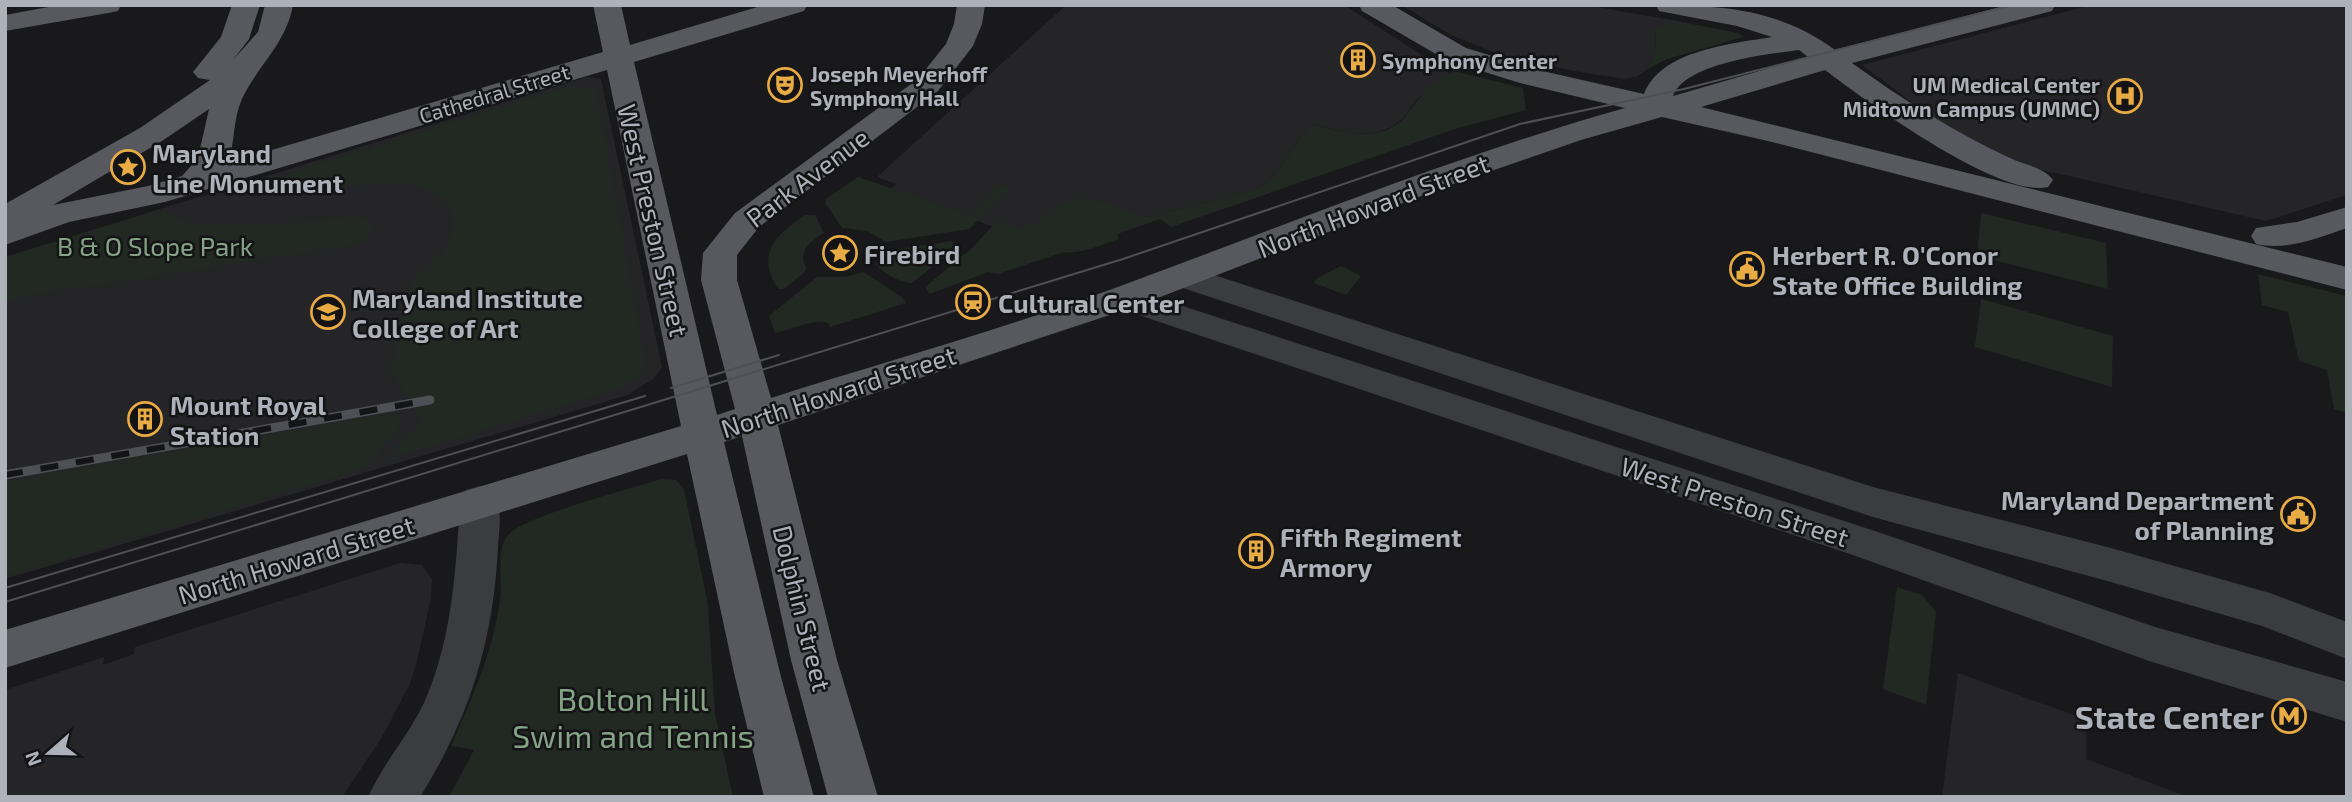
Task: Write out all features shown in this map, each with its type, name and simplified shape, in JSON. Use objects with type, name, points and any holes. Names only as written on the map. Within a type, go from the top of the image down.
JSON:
[{"type":"main road","points":[[5,23],[108,5]]},
{"type":"main road","points":[[5,196],[137,125],[186,91],[208,72],[235,39],[246,5]]},
{"type":"main road","points":[[195,180],[213,161],[226,101],[271,34],[279,5]]},
{"type":"main road","name":"West Preston Street","points":[[607,5],[616,57],[702,434]]},
{"type":"main road","name":"Cathedral Street","points":[[5,234],[61,213],[153,195],[195,180],[794,5]]},
{"type":"main road","name":"Park Avenue","points":[[757,417],[719,280],[720,253],[747,220],[928,85],[959,46],[968,24],[971,5]]},
{"type":"main road","points":[[1372,5],[1456,54],[1491,66],[2347,279]]},
{"type":"main road","points":[[1669,5],[1757,21],[1816,51],[1942,137],[2016,173],[2052,185]]},
{"type":"main road","name":"North Howard Street","points":[[5,649],[757,417],[1124,298],[1431,181],[1570,133],[1712,96],[1816,51],[1951,5]]},
{"type":"main road","name":"North Howard Street","points":[[1816,51],[2042,5]]},
{"type":"main road","points":[[5,218],[174,118],[219,86],[256,53]]},
{"type":"main road","points":[[1662,107],[1740,111],[1781,118],[2347,254]]},
{"type":"main road","name":"Cathedral Street","points":[[5,207],[38,199],[195,180]]},
{"type":"main road","points":[[2268,236],[2301,232],[2347,218]]},
{"type":"main road","name":"Dolphin Street","points":[[757,417],[814,660],[853,797]]},
{"type":"main road","points":[[702,434],[758,677],[789,797]]},
{"type":"street","name":"West Preston Street","points":[[1183,276],[1873,502],[2138,572],[2270,611],[2347,641]]},
{"type":"street","name":"West Preston Street","points":[[1124,298],[1864,543],[2152,644],[2347,702]]},
{"type":"street","points":[[392,797],[426,743],[462,658],[472,607],[480,501]]},
{"type":"shaded area","points":[[1066,5],[1344,5],[1450,73],[1415,101],[1405,116],[1392,127],[1375,133],[1351,134],[1310,124],[1271,179],[1257,189],[1142,218],[1026,233],[1002,231],[974,219],[888,192],[896,184],[877,177]]},
{"type":"shaded area","points":[[1401,5],[1586,5],[1677,21],[1656,30],[1655,55],[1646,70],[1636,77],[1624,79],[1498,54],[1451,35]]},
{"type":"shaded area","name":"UM Medical Center Midtown Campus (UMMC)","points":[[2091,5],[2347,5],[2347,195],[2266,221],[2026,166],[1945,127],[1862,65]]},
{"type":"shaded area","name":"Maryland Institute College of Art","points":[[587,77],[601,79],[662,367],[653,379],[628,395],[5,579],[5,257]]},
{"type":"shaded area","points":[[400,563],[422,565],[432,579],[431,598],[417,661],[410,684],[381,739],[342,797],[5,797],[5,690],[104,657],[103,665],[134,654],[135,647]]},
{"type":"shaded area","name":"State Center","points":[[1958,673],[2087,720],[2086,759],[2189,797],[1942,797]]},
{"type":"green space","points":[[1677,21],[1738,33],[1743,37],[1667,59],[1646,70],[1655,55],[1656,29]]},
{"type":"green space","points":[[1454,71],[1523,88],[1526,110],[1455,129],[1171,227],[1160,219],[1117,234],[1119,239],[1092,248],[1064,252],[998,274],[988,272],[930,294],[925,287],[972,248],[998,220],[1022,229],[1044,218],[1051,208],[1076,198],[1101,203],[1103,201],[1146,217],[1257,189],[1271,179],[1310,124],[1348,133],[1387,130],[1398,124],[1434,84]]},
{"type":"green space","points":[[569,86],[596,88],[647,370],[622,388],[386,460],[422,420],[390,370],[411,282],[446,248],[453,229],[453,214],[437,194],[406,184],[241,188]]},
{"type":"green space","points":[[858,177],[970,215],[1000,185],[1010,189],[969,229],[886,242],[867,231],[842,228],[825,203],[826,199]]},
{"type":"green space","name":"B & O Slope Park","points":[[165,211],[179,219],[200,223],[258,224],[362,217],[373,223],[374,227],[369,236],[350,246],[33,295],[5,302],[5,257]]},
{"type":"green space","points":[[1981,213],[2106,243],[2108,289],[1977,256]]},
{"type":"green space","points":[[805,215],[815,215],[824,233],[804,251],[805,272],[784,289],[778,289],[768,265],[772,246],[785,230]]},
{"type":"green space","points":[[952,241],[957,247],[912,283],[892,277],[876,264],[884,251]]},
{"type":"green space","points":[[1341,266],[1361,276],[1346,295],[1314,283],[1316,279]]},
{"type":"green space","points":[[863,272],[902,297],[906,303],[830,327],[828,323],[815,322],[775,333],[769,316],[817,277],[845,277]]},
{"type":"green space","points":[[2258,274],[2347,296],[2347,413],[2334,409],[2327,370],[2299,361],[2288,312],[2262,305]]},
{"type":"green space","points":[[1981,299],[2113,336],[2112,387],[1975,347]]},
{"type":"green space","points":[[396,412],[401,424],[369,467],[5,577],[5,482]]},
{"type":"green space","name":"Bolton Hill Swim and Tennis","points":[[661,479],[676,480],[684,489],[708,605],[715,714],[733,797],[449,797],[474,750],[451,746],[481,674],[497,619],[501,592],[501,556],[505,539],[521,526],[538,518]]},
{"type":"green space","points":[[1897,587],[1922,595],[1936,612],[1926,705],[1883,689]]},
{"type":"tram line","points":[[5,602],[1123,259],[1520,124],[1684,89],[2012,5]]},
{"type":"tram line","points":[[671,388],[779,355]]},
{"type":"tram line","points":[[5,588],[645,396]]},
{"type":"railway","points":[[5,475],[430,400]]},
{"type":"place","name":"Symphony Center","points":[[1358,60]]},
{"type":"place","name":"Joseph Meyerhoff Symphony Hall","points":[[785,85]]},
{"type":"place","name":"UM Medical Center Midtown Campus (UMMC)","points":[[2125,96]]},
{"type":"place","name":"Maryland Line Monument","points":[[128,167]]},
{"type":"place","name":"Firebird","points":[[840,253]]},
{"type":"place","name":"Herbert R. O'Conor State Office Building","points":[[1747,269]]},
{"type":"place","name":"Cultural Center","points":[[973,302]]},
{"type":"place","name":"Maryland Institute College of Art","points":[[328,312]]},
{"type":"place","name":"Mount Royal Station","points":[[145,419]]},
{"type":"place","name":"Maryland Department of Planning","points":[[2298,514]]},
{"type":"place","name":"Fifth Regiment Armory","points":[[1256,551]]},
{"type":"place","name":"State Center","points":[[2289,716]]}]
